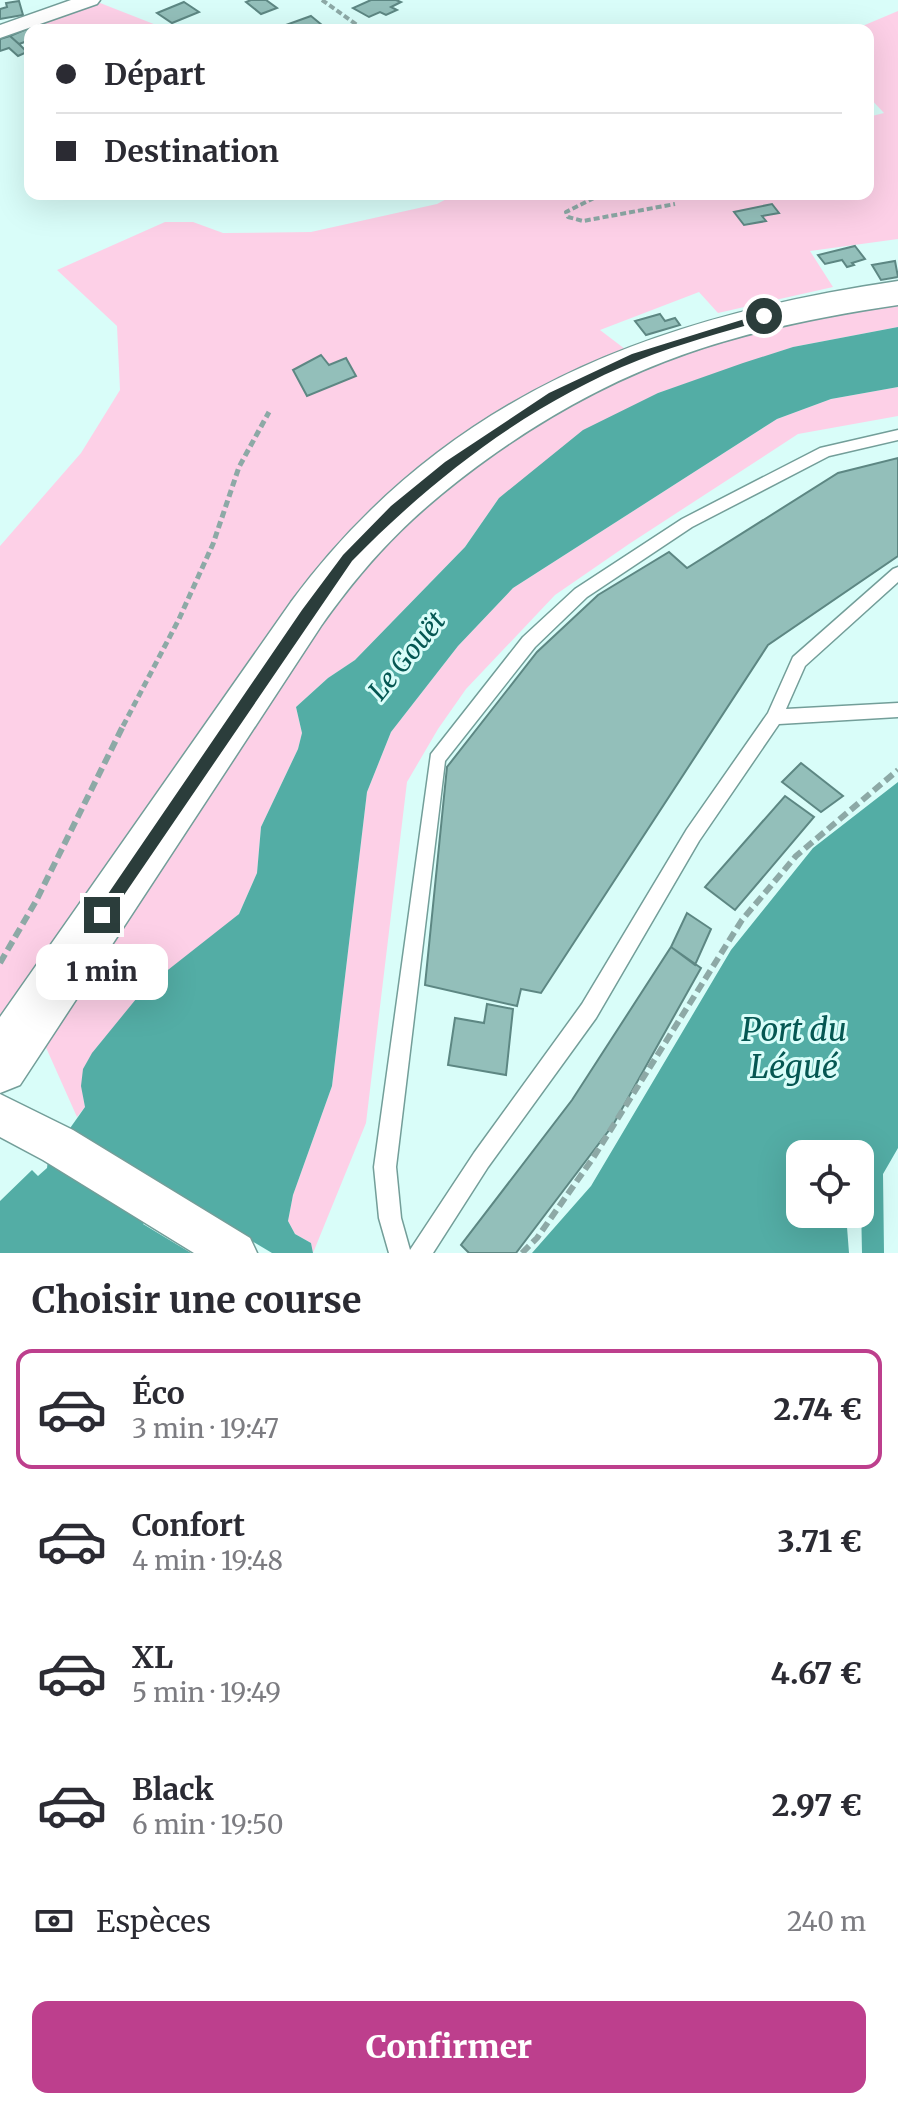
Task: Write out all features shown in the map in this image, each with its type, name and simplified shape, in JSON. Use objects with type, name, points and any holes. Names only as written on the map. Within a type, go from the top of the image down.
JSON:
[{"type":"street","points":[[0,32],[90,0]]},
{"type":"street","points":[[0,1065],[306,614],[347,558],[395,509],[450,465],[553,396],[613,365],[681,340],[764,316],[898,293]]},
{"type":"street","points":[[0,1115],[58,1145],[235,1253]]},
{"type":"lane","points":[[400,1253],[390,1218],[385,1167],[437,759],[529,642],[581,593],[687,523],[825,452],[898,435]]},
{"type":"lane","points":[[420,1253],[481,1160],[589,1011],[693,835],[774,717],[799,662],[898,573]]},
{"type":"lane","points":[[774,717],[898,710]]},
{"type":"path","points":[[322,0],[356,24]]},
{"type":"path","points":[[590,200],[566,212],[568,217],[583,221],[675,204]]},
{"type":"path","points":[[0,963],[36,901],[94,780],[179,619],[213,544],[239,467],[269,412]]},
{"type":"path","points":[[522,1253],[537,1238],[593,1158],[742,920],[796,856],[882,780],[898,770]]},
{"type":"shaded area","points":[[95,1],[154,24],[43,24],[40,23]]},
{"type":"shaded area","points":[[898,11],[898,239],[810,251],[833,287],[718,313],[699,292],[600,330],[642,362],[796,320],[898,303],[898,327],[793,347],[658,393],[499,498],[465,547],[355,660],[328,678],[296,707],[302,733],[298,749],[261,827],[257,873],[239,914],[100,1043],[85,1068],[82,1085],[85,1107],[77,1117],[44,1043],[0,1015],[0,546],[81,453],[120,390],[117,326],[57,270],[165,222],[193,222],[223,233],[311,232],[445,200],[874,200],[874,116],[884,113],[874,102],[874,24],[867,24]]},
{"type":"shaded area","points":[[898,387],[898,416],[798,434],[555,595],[466,689],[438,729],[407,782],[366,1123],[313,1253],[311,1243],[295,1234],[288,1221],[293,1195],[332,1086],[367,792],[391,732],[458,646],[513,588],[777,419],[831,399]]},
{"type":"water","name":"Le Gouët","points":[[898,327],[898,387],[831,399],[777,419],[513,588],[458,646],[391,732],[367,792],[332,1086],[293,1195],[288,1221],[295,1234],[311,1243],[313,1253],[272,1253],[68,1131],[85,1107],[81,1086],[83,1069],[92,1053],[145,988],[239,914],[257,873],[261,827],[298,749],[302,733],[296,707],[328,678],[355,660],[465,547],[499,498],[583,430],[658,393],[793,347]]},
{"type":"water","name":"Port du Légué","points":[[898,782],[898,1148],[883,1174],[884,1253],[862,1253],[861,1228],[874,1228],[874,1140],[786,1140],[786,1228],[847,1228],[849,1253],[532,1253],[591,1186],[731,950],[813,848]]},
{"type":"water","points":[[48,1160],[146,1218],[143,1224],[191,1253],[0,1253],[0,1201],[32,1170],[38,1176],[47,1168]]},
{"type":"building","points":[[266,0],[277,8],[261,14],[246,2]]},
{"type":"building","points":[[371,0],[401,2],[391,7],[397,10],[386,15],[380,12],[369,17],[353,8]]},
{"type":"building","points":[[19,1],[23,15],[0,19],[0,9],[7,7],[6,3]]},
{"type":"building","points":[[184,2],[199,12],[172,23],[157,13]]},
{"type":"building","points":[[311,16],[321,24],[289,24]]},
{"type":"building","points":[[24,30],[24,42],[19,44],[10,36]]},
{"type":"building","points":[[10,36],[24,49],[24,53],[18,56],[9,48],[0,51],[0,39]]},
{"type":"building","points":[[772,204],[779,213],[762,216],[766,221],[744,225],[734,212]]},
{"type":"building","points":[[855,246],[865,259],[847,267],[842,260],[825,264],[818,255]]},
{"type":"building","points":[[895,261],[898,277],[881,280],[872,265]]},
{"type":"building","points":[[660,314],[665,321],[675,318],[680,325],[646,335],[635,321]]},
{"type":"building","points":[[321,355],[329,365],[346,358],[356,376],[307,396],[293,370]]},
{"type":"building","points":[[898,458],[898,556],[768,645],[541,993],[521,989],[517,1006],[425,985],[447,767],[537,652],[598,595],[669,552],[687,568],[838,473]]},
{"type":"building","points":[[801,763],[843,796],[821,812],[782,782]]},
{"type":"building","points":[[785,796],[814,817],[735,910],[705,887]]},
{"type":"building","points":[[687,913],[711,929],[695,965],[671,947]]},
{"type":"building","points":[[671,947],[701,968],[613,1125],[516,1253],[469,1253],[461,1245],[572,1100]]},
{"type":"building","points":[[487,1004],[513,1009],[506,1075],[448,1065],[455,1018],[484,1023]]},
{"type":"route","points":[[102,915],[306,614],[347,558],[395,509],[450,465],[553,396],[613,365],[681,340],[764,316]]}]
